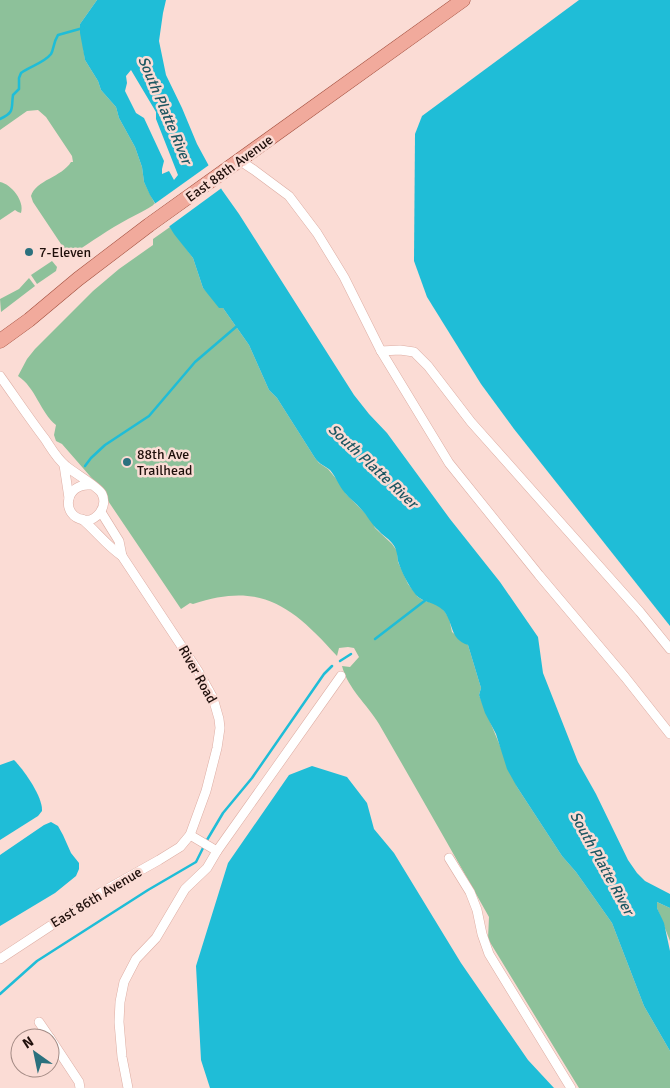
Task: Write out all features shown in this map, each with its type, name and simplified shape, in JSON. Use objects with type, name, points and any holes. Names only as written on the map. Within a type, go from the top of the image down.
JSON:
[{"type":"main road","name":"East 88th Avenue","points":[[0,341],[149,225],[463,0]]},
{"type":"street","points":[[239,160],[289,196],[317,233],[344,277],[381,351],[449,463],[670,734]]},
{"type":"street","points":[[381,351],[400,350],[414,352],[428,366],[471,422],[670,648]]},
{"type":"street","points":[[0,376],[64,465],[99,490],[102,495],[103,506],[101,512],[93,518],[82,519],[71,512],[68,505],[64,465]]},
{"type":"street","points":[[68,498],[77,487],[83,484],[90,485]]},
{"type":"street","name":"River Road","points":[[101,512],[119,540],[122,556],[198,671],[216,706],[220,728],[217,748],[193,837]]},
{"type":"street","name":"River Road","points":[[82,519],[98,533],[110,548],[122,556]]},
{"type":"street","points":[[128,1088],[122,1057],[119,1022],[124,982],[136,959],[156,938],[185,888],[207,868],[213,848],[340,676]]},
{"type":"street","points":[[193,837],[213,848]]},
{"type":"street","name":"East 86th Avenue","points":[[0,959],[102,892],[159,860],[193,837]]},
{"type":"street","points":[[449,858],[470,892],[489,954],[571,1088]]},
{"type":"street","points":[[39,1022],[43,1028]]},
{"type":"street","points":[[60,1053],[79,1082],[80,1088]]},
{"type":"green space","points":[[0,0],[97,0],[80,24],[85,60],[98,81],[101,90],[116,107],[119,118],[135,147],[142,167],[144,182],[155,204],[114,227],[74,253],[70,251],[67,253],[33,202],[31,196],[38,186],[73,162],[72,156],[46,117],[38,110],[27,111],[0,130]]},
{"type":"green space","points":[[0,182],[13,190],[19,198],[22,208],[21,213],[15,210],[0,220]]},
{"type":"green space","points":[[170,227],[193,258],[203,288],[223,308],[249,345],[269,390],[277,398],[315,458],[328,469],[346,494],[372,521],[375,528],[392,544],[397,551],[398,562],[408,584],[418,597],[442,608],[449,618],[452,632],[468,645],[481,688],[479,695],[517,787],[562,856],[576,872],[612,923],[644,1006],[670,1051],[670,1088],[579,1088],[488,939],[489,917],[379,724],[349,682],[342,666],[350,667],[359,657],[354,648],[339,648],[337,656],[321,638],[290,612],[274,603],[257,597],[238,595],[217,598],[193,604],[190,603],[181,609],[96,483],[62,444],[56,441],[54,435],[56,425],[46,414],[29,387],[18,376],[35,349],[93,291],[119,269],[153,245],[153,239]]},
{"type":"green space","points":[[52,261],[57,267],[56,271],[37,284],[31,275]]},
{"type":"green space","points":[[29,278],[35,286],[1,312],[0,299],[19,289]]},
{"type":"green space","points":[[657,902],[670,908],[670,941],[657,908]]},
{"type":"water","name":"South Platte River","points":[[97,0],[166,0],[159,41],[166,75],[197,144],[222,190],[354,395],[387,433],[450,519],[500,582],[538,637],[543,673],[578,762],[628,860],[645,881],[670,894],[670,908],[657,902],[657,908],[664,923],[670,951],[670,1051],[644,1006],[612,923],[576,872],[562,856],[507,769],[496,734],[485,713],[479,695],[481,688],[468,645],[458,639],[443,610],[419,598],[413,591],[401,570],[394,545],[345,493],[330,470],[315,458],[277,398],[269,390],[249,345],[223,308],[219,308],[203,288],[193,258],[174,234],[150,195],[144,182],[142,167],[135,147],[119,118],[116,107],[101,90],[98,81],[85,60],[80,24]],"holes":[[[131,70],[156,112],[156,119],[178,175],[174,180],[169,171],[162,174],[164,161],[144,118],[136,113],[125,91],[126,76]]]},
{"type":"water","points":[[579,0],[670,0],[670,626],[514,429],[481,384],[427,297],[414,261],[415,134],[422,116]]},
{"type":"water","points":[[14,760],[28,777],[36,791],[42,811],[38,816],[0,840],[0,765]]},
{"type":"water","points":[[312,766],[347,777],[367,803],[374,829],[394,853],[461,963],[528,1060],[554,1088],[210,1088],[201,1060],[196,966],[228,863],[289,775]]},
{"type":"water","points":[[51,822],[58,826],[71,853],[79,863],[76,876],[55,893],[0,926],[0,855]]},
{"type":"pier","points":[[209,165],[223,187],[167,228],[153,205]]},
{"type":"waterway","points":[[0,119],[11,110],[13,95],[19,89],[21,73],[51,54],[58,35],[83,28]]},
{"type":"waterway","points":[[85,466],[105,445],[149,416],[195,362],[237,326]]},
{"type":"waterway","points":[[375,639],[427,599]]},
{"type":"waterway","points":[[340,661],[351,654]]},
{"type":"waterway","points":[[207,840],[223,813],[252,778],[324,674],[332,666]]},
{"type":"waterway","points":[[0,994],[37,961],[148,890],[196,862],[203,848]]},
{"type":"place","name":"7-Eleven","points":[[29,252]]},
{"type":"place","name":"88th Ave Trailhead","points":[[127,462]]}]
